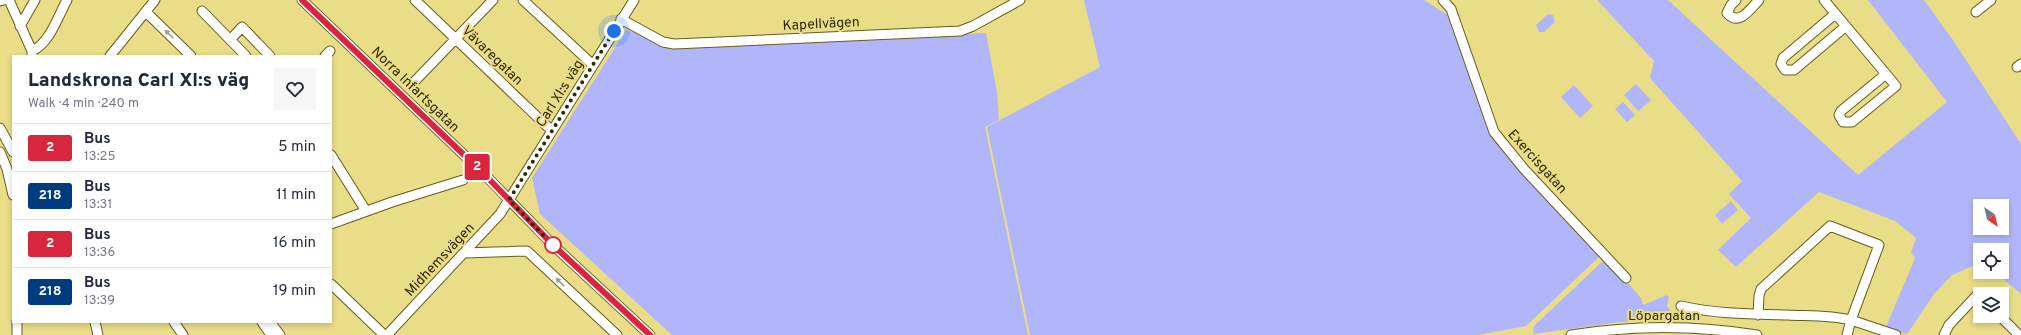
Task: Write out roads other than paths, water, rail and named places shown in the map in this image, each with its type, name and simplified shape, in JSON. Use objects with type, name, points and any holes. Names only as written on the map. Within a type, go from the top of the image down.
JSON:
[{"type":"street","points":[[0,1],[4,0]]},
{"type":"street","points":[[9,0],[32,54],[45,41],[67,0]]},
{"type":"street","points":[[20,26],[35,0]]},
{"type":"street","points":[[111,55],[155,0]]},
{"type":"street","name":"Norra Infartsgatan","points":[[302,0],[487,177],[553,245],[650,335]]},
{"type":"street","name":"Vävaregatan","points":[[415,0],[552,131]]},
{"type":"street","points":[[415,81],[492,0]]},
{"type":"street","points":[[523,0],[593,65]]},
{"type":"street","name":"Carl XI:s väg","points":[[509,200],[634,0]]},
{"type":"street","name":"Kapellvägen","points":[[621,19],[651,36],[664,42],[674,44],[960,31],[973,26],[1020,0]]},
{"type":"street","name":"Exercisgatan","points":[[1442,0],[1451,9],[1497,137],[1524,169],[1626,278]]},
{"type":"street","points":[[1736,0],[1731,5],[1728,13],[1732,18],[1736,19],[1740,18],[1759,0]]},
{"type":"street","points":[[1824,0],[1835,14],[1846,26],[1886,74],[1896,86],[1852,122],[1843,122],[1839,115],[1841,111],[1886,74]]},
{"type":"street","points":[[1976,12],[1990,0]]},
{"type":"street","points":[[202,11],[245,55]]},
{"type":"street","points":[[146,12],[191,55]]},
{"type":"street","points":[[1835,14],[1783,58],[1781,64],[1785,70],[1794,70],[1846,26]]},
{"type":"street","points":[[230,40],[242,27],[269,55]]},
{"type":"street","points":[[0,128],[12,151]]},
{"type":"street","points":[[12,154],[1,159],[12,192]]},
{"type":"street","points":[[332,157],[366,211]]},
{"type":"street","points":[[332,224],[366,211],[463,180]]},
{"type":"street","name":"Midhemsvägen","points":[[386,335],[500,214],[509,200]]},
{"type":"street","points":[[1758,315],[1761,289],[1830,226],[1879,245],[1851,320],[1847,335]]},
{"type":"street","points":[[464,253],[527,251],[532,254],[616,335]]},
{"type":"street","points":[[332,285],[386,335]]},
{"type":"street","points":[[1944,335],[1949,325],[1973,299]]},
{"type":"street","points":[[1681,306],[1706,312],[1758,315],[1826,316],[1851,320],[1896,335]]},
{"type":"street","points":[[17,323],[17,335]]},
{"type":"street","points":[[94,323],[98,335]]},
{"type":"street","points":[[175,323],[183,335]]},
{"type":"street","points":[[263,323],[271,335]]},
{"type":"street","points":[[271,323],[280,335]]},
{"type":"street","points":[[2007,323],[2018,334],[2017,335]]},
{"type":"street","name":"Löpargatan","points":[[1571,335],[1659,327],[1710,329],[1757,335]]}]
